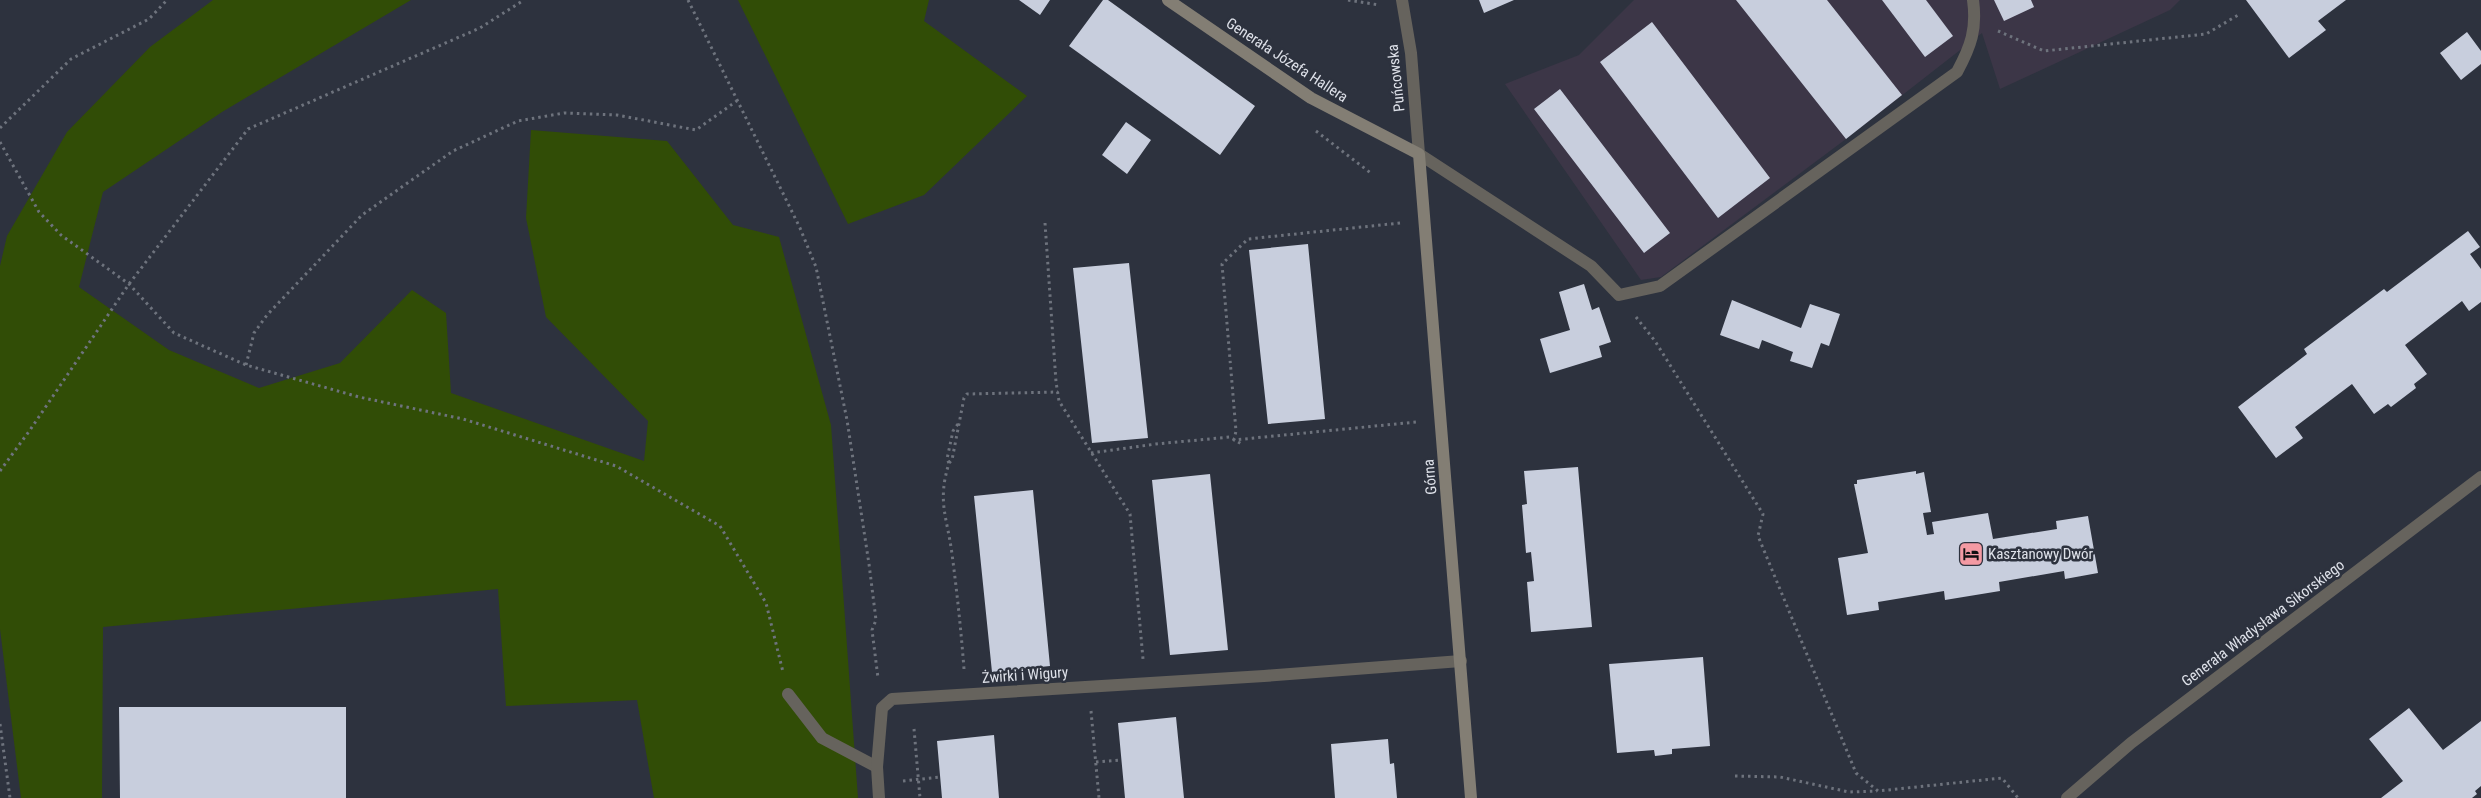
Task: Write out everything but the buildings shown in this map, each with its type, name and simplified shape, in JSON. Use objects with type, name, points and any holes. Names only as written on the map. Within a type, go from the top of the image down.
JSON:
[{"type":"street","name":"Generała Józefa Hallera","points":[[1168,0],[1311,98],[1419,154]]},
{"type":"street","name":"Puńcowska","points":[[1402,0],[1411,53],[1419,154]]},
{"type":"street","points":[[1419,154],[1591,266],[1619,295],[1660,286],[1957,72],[1969,50],[1976,21],[1973,0]]},
{"type":"street","name":"Górna","points":[[1419,154],[1471,798]]},
{"type":"street","name":"Generała Władysława Sikorskiego","points":[[2067,798],[2131,743],[2481,477]]},
{"type":"street","name":"Żwirki i Wigury","points":[[882,708],[892,699],[1264,676],[1461,661]]},
{"type":"street","points":[[788,694],[822,738],[877,767]]},
{"type":"street","points":[[880,798],[877,767],[882,708]]},
{"type":"path","points":[[0,128],[72,59],[149,19],[168,0]]},
{"type":"path","points":[[0,471],[129,284],[248,129],[480,28],[524,0]]},
{"type":"path","points":[[688,0],[800,228],[816,267],[847,420],[869,564],[876,620],[872,630],[882,708]]},
{"type":"path","points":[[1348,0],[1379,5]]},
{"type":"path","points":[[1976,21],[2044,51],[2206,34],[2240,14]]},
{"type":"path","points":[[246,365],[254,333],[268,315],[362,215],[454,151],[518,121],[564,113],[617,115],[696,130],[738,100]]},
{"type":"path","points":[[0,142],[39,212],[61,235],[129,284],[174,333],[246,365],[359,397],[464,419],[616,466],[720,526],[766,603],[788,694]]},
{"type":"path","points":[[1045,223],[1059,401],[1130,514],[1143,656]]},
{"type":"path","points":[[1234,440],[1236,431],[1222,264],[1248,239],[1401,223]]},
{"type":"path","points":[[1619,295],[1655,341],[1763,514],[1758,536],[1856,773],[1878,790]]},
{"type":"path","points":[[964,669],[952,551],[946,526],[942,492],[949,463],[952,460],[967,394],[1058,392]]},
{"type":"path","points":[[1234,440],[1417,422]]},
{"type":"path","points":[[1091,453],[1156,444],[1230,437],[1243,445]]},
{"type":"path","points":[[1091,709],[1099,798]]},
{"type":"path","points":[[0,724],[10,798]]},
{"type":"path","points":[[914,729],[920,798]]},
{"type":"path","points":[[1096,762],[1121,760]]},
{"type":"path","points":[[1735,776],[1780,777],[1848,792],[2002,778],[2018,798]]},
{"type":"path","points":[[878,783],[940,777]]},
{"type":"shaded area","points":[[1634,0],[2180,0],[2170,10],[2000,89],[1982,33],[1846,139],[1661,277],[1641,280],[1505,84],[1579,55]]},
{"type":"green space","points":[[213,0],[411,0],[222,112],[103,192],[79,287],[169,350],[259,388],[340,363],[412,290],[446,313],[451,393],[644,461],[648,421],[546,317],[526,218],[531,130],[667,141],[733,225],[779,237],[831,425],[858,798],[654,798],[637,700],[506,706],[498,589],[103,627],[102,798],[21,798],[0,629],[0,266],[7,236],[67,132],[150,47]]},
{"type":"green space","points":[[738,0],[929,0],[924,21],[1027,96],[924,195],[848,224]]},
{"type":"place","name":"Kasztanowy Dwór","points":[[1971,554]]}]
